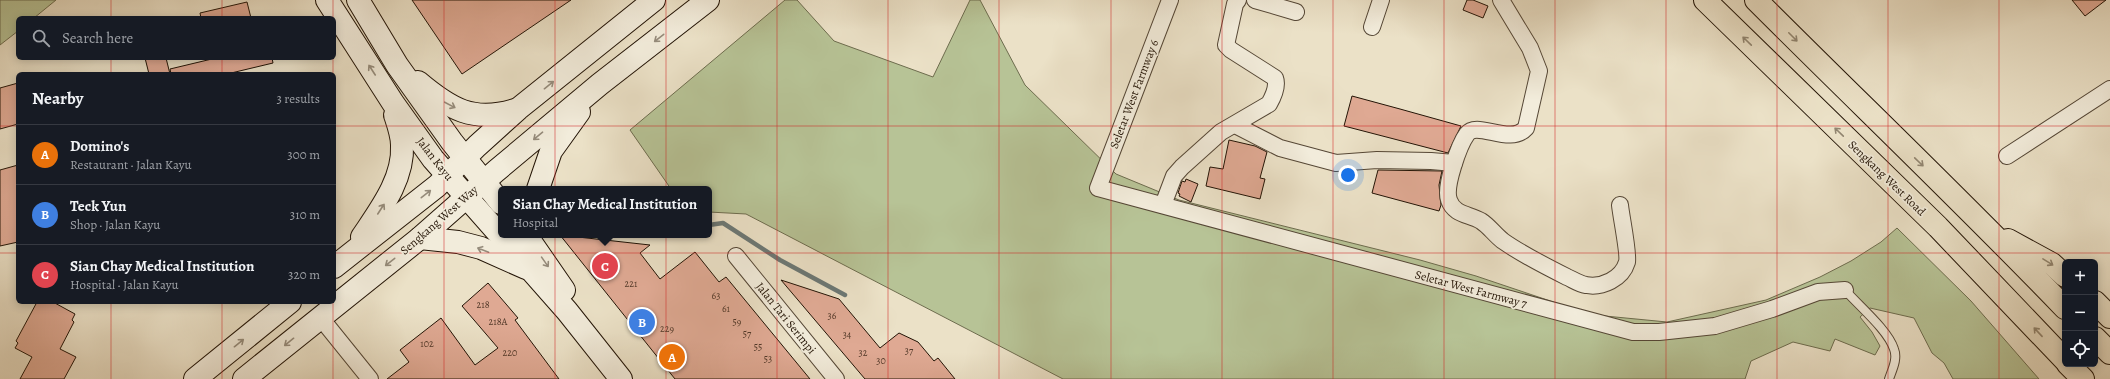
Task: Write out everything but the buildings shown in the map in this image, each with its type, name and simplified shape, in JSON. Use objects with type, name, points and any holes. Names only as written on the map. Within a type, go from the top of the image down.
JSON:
[{"type":"main road","name":"Jalan Kayu","points":[[327,0],[393,103],[446,177],[467,196],[498,232]]},
{"type":"main road","name":"Jalan Kayu","points":[[358,0],[396,65],[465,158],[498,199]]},
{"type":"main road","points":[[336,265],[446,177],[518,109],[654,0]]},
{"type":"main road","name":"Sengkang West Way","points":[[244,379],[420,238],[467,196],[600,84],[708,0]]},
{"type":"main road","name":"Sengkang West Road","points":[[1705,0],[1938,227],[2062,357]]},
{"type":"main road","points":[[1756,0],[1891,135],[1990,230],[2062,305]]},
{"type":"main road","points":[[396,65],[453,108],[486,116],[518,109]]},
{"type":"main road","points":[[539,186],[551,150],[600,84]]},
{"type":"main road","points":[[352,253],[384,204],[401,166],[402,144],[393,103]]},
{"type":"main road","points":[[1990,230],[2052,264],[2062,273]]},
{"type":"main road","points":[[420,238],[458,242],[481,248],[531,271]]},
{"type":"main road","name":"Jalan Kayu","points":[[503,238],[567,311],[621,379]]},
{"type":"main road","points":[[528,238],[562,287],[636,379]]},
{"type":"main road","points":[[195,379],[288,304]]},
{"type":"main road","points":[[2098,305],[2110,317]]},
{"type":"main road","points":[[2098,341],[2110,353]]},
{"type":"street","name":"Seletar West Farmway 6","points":[[1098,188],[1170,0]]},
{"type":"street","points":[[1163,205],[1178,171],[1221,132],[1269,104],[1277,82],[1275,78],[1231,50],[1226,45],[1233,11],[1238,0]]},
{"type":"street","points":[[1255,0],[1296,12]]},
{"type":"street","points":[[1372,27],[1381,0]]},
{"type":"street","points":[[1500,0],[1530,48],[1538,71],[1526,128],[1521,134],[1509,136],[1476,130],[1470,131],[1466,135],[1454,163],[1448,199],[1456,212],[1480,221],[1502,240],[1526,255],[1585,285],[1598,286],[1607,283],[1620,275],[1627,261],[1620,205]]},
{"type":"street","points":[[2007,156],[2110,89]]},
{"type":"street","points":[[1235,125],[1280,148],[1336,163],[1377,160],[1454,163]]},
{"type":"street","name":"Seletar West Farmway 7","points":[[1098,188],[1633,332],[1660,332],[1715,326],[1772,309],[1818,292],[1845,290]]},
{"type":"street","name":"Jalan Tari Serimpi","points":[[736,256],[836,379]]},
{"type":"street","points":[[320,317],[370,379]]},
{"type":"lane","points":[[1845,290],[1888,336],[1895,350],[1895,364],[1888,379]]},
{"type":"green space","points":[[0,0],[56,0],[36,16],[16,16],[16,33],[0,45]]},
{"type":"green space","points":[[785,0],[797,0],[834,41],[933,77],[970,0],[980,0],[1025,85],[1116,174],[1179,200],[1420,260],[1476,276],[1580,311],[1605,316],[1667,322],[1766,300],[1820,277],[1851,261],[1881,242],[1897,228],[1971,301],[2039,379],[1953,379],[1944,363],[1932,353],[1914,318],[1870,308],[1860,317],[1872,332],[1880,346],[1875,355],[1835,339],[1830,351],[1793,342],[1751,361],[1745,379],[1063,379],[746,214],[712,212],[712,186],[669,186],[630,130]]},
{"type":"waterway","points":[[712,225],[723,223],[780,260],[845,295]]},
{"type":"place","name":"Sian Chay Medical Institution","points":[[605,266]]},
{"type":"place","name":"Teck Yun","points":[[642,322]]},
{"type":"place","name":"Domino's","points":[[672,357]]}]
